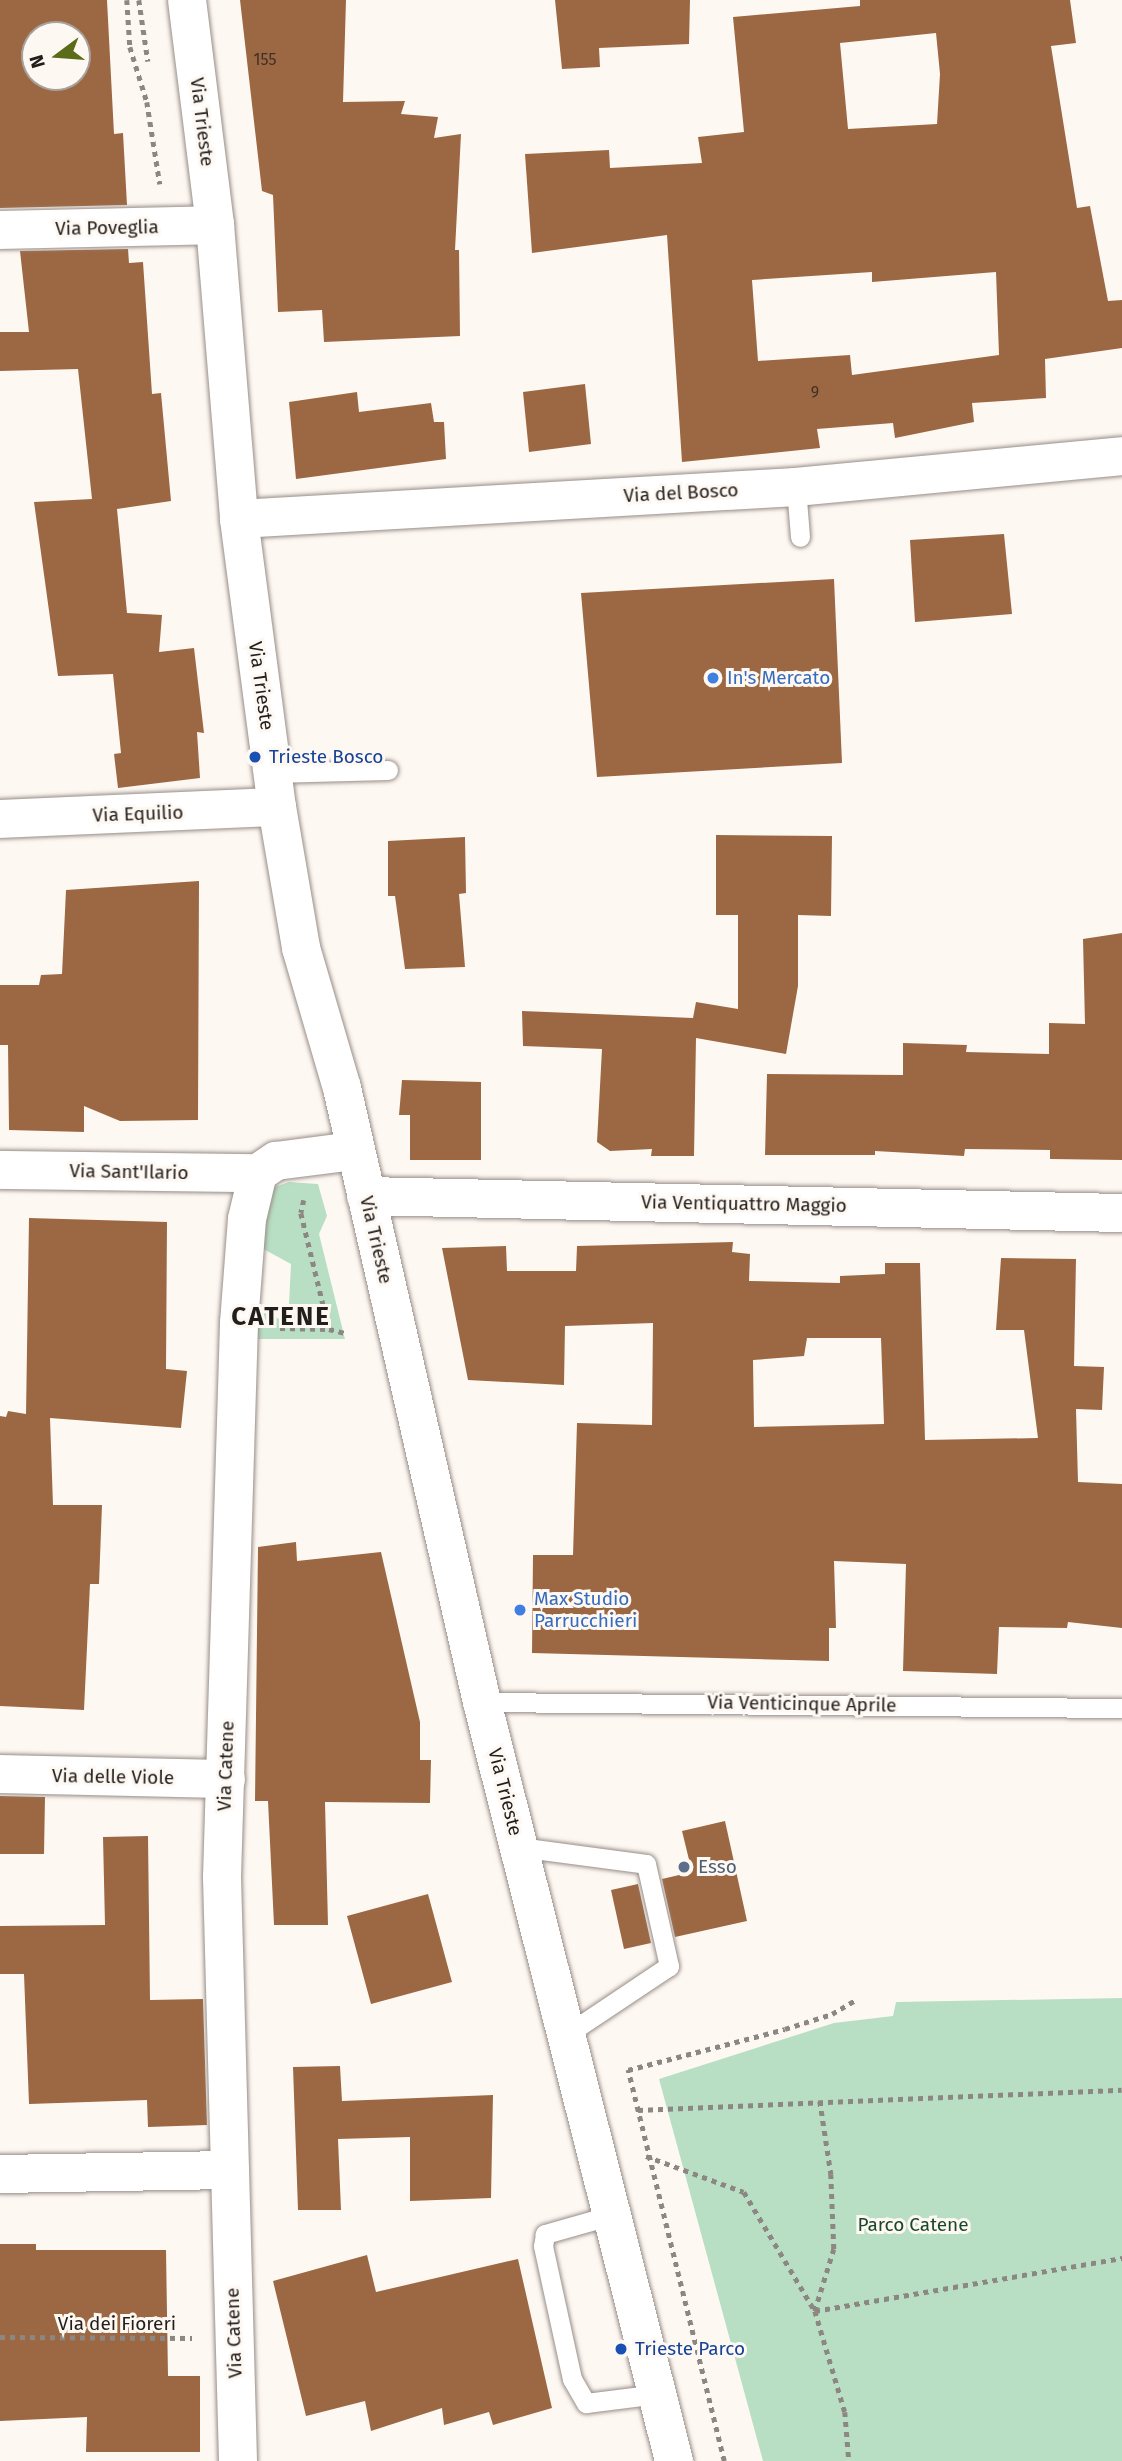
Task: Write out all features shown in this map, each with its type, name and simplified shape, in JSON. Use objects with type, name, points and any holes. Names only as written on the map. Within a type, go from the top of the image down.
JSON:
[{"type":"street","name":"Via Trieste","points":[[187,0],[215,225],[239,519],[274,790],[301,948],[342,1088],[354,1152],[482,1702],[674,2461]]},
{"type":"street","name":"Via Poveglia","points":[[0,230],[215,225]]},
{"type":"street","name":"Via del Bosco","points":[[239,519],[796,487],[1122,456]]},
{"type":"street","name":"Via Equilio","points":[[0,819],[274,790]]},
{"type":"street","points":[[258,1173],[276,1161],[354,1152]]},
{"type":"street","name":"Via Sant'Ilario","points":[[0,1170],[258,1173]]},
{"type":"street","name":"Via Catene","points":[[239,2461],[222,1877],[239,1323],[247,1219],[258,1173]]},
{"type":"street","name":"Via Ventiquattro Maggio","points":[[366,1196],[1122,1213]]},
{"type":"street","name":"Via delle Viole","points":[[0,1774],[226,1779]]},
{"type":"street","points":[[0,2174],[230,2170]]},
{"type":"lane","points":[[796,487],[800,537]]},
{"type":"lane","points":[[274,790],[388,770]]},
{"type":"lane","name":"Via Venticinque Aprile","points":[[482,1702],[1122,1708]]},
{"type":"lane","points":[[519,1847],[646,1864],[669,1966],[566,2035]]},
{"type":"lane","points":[[612,2215],[545,2234],[543,2246],[572,2379],[586,2403],[657,2394]]},
{"type":"path","points":[[127,0],[130,47],[147,102],[161,190]]},
{"type":"path","points":[[306,1195],[301,1213],[328,1329]]},
{"type":"path","points":[[268,1328],[328,1329],[345,1333]]},
{"type":"path","points":[[724,2461],[628,2070],[785,2029],[832,2014],[857,1999]]},
{"type":"path","points":[[638,2110],[1122,2090]]},
{"type":"path","points":[[815,2311],[834,2249],[831,2174],[820,2101]]},
{"type":"path","points":[[648,2155],[744,2192],[815,2311],[845,2412],[849,2461]]},
{"type":"path","points":[[815,2311],[1122,2258]]},
{"type":"path","name":"Via dei Fioreri","points":[[0,2337],[234,2339]]},
{"type":"green space","points":[[289,1182],[318,1184],[327,1216],[319,1234],[345,1339],[253,1339],[254,1305],[288,1324],[291,1264],[256,1245],[267,1190]]},
{"type":"green space","name":"Parco Catene","points":[[1122,1998],[1122,2461],[763,2461],[659,2079],[834,2023],[893,2016],[896,2002]]},
{"type":"building","points":[[0,0],[107,0],[114,134],[123,133],[127,205],[0,208]]},
{"type":"building","points":[[240,0],[346,0],[343,102],[405,101],[401,114],[438,117],[434,138],[461,134],[455,250],[459,250],[460,336],[324,342],[322,310],[278,312],[273,195],[262,191]]},
{"type":"building","points":[[555,0],[690,0],[689,44],[599,48],[600,67],[562,69]]},
{"type":"building","points":[[860,0],[1070,0],[1076,43],[1051,46],[1077,208],[1090,206],[1108,301],[1122,300],[1122,348],[1045,359],[1046,398],[972,403],[974,422],[895,438],[893,423],[817,429],[820,448],[682,462],[667,235],[532,253],[525,154],[609,150],[610,168],[702,163],[698,137],[744,132],[733,17],[860,6]],"holes":[[[936,33],[940,74],[937,124],[848,129],[840,43]],[[872,272],[872,282],[996,272],[999,355],[852,375],[850,355],[758,361],[752,280]]]},
{"type":"building","points":[[128,249],[129,263],[143,262],[152,394],[161,393],[171,501],[117,509],[127,613],[162,615],[159,652],[194,648],[204,733],[197,732],[200,778],[118,788],[114,754],[121,753],[113,674],[58,676],[34,502],[92,499],[78,369],[0,371],[0,332],[29,332],[20,251]]},
{"type":"building","points":[[585,384],[591,444],[529,452],[523,392]]},
{"type":"building","points":[[357,392],[359,412],[431,403],[434,422],[444,422],[446,459],[296,479],[289,402]]},
{"type":"building","points":[[1004,534],[1012,614],[915,622],[910,540]]},
{"type":"building","name":"In's Mercato","points":[[834,579],[842,763],[597,777],[581,593]]},
{"type":"building","points":[[716,835],[832,836],[831,916],[798,915],[798,986],[786,1054],[696,1038],[694,1156],[651,1156],[652,1149],[610,1151],[597,1142],[602,1049],[523,1046],[522,1011],[693,1018],[696,1002],[738,1009],[738,915],[716,915]]},
{"type":"building","points":[[465,837],[466,893],[459,894],[465,967],[405,969],[395,896],[388,896],[388,841]]},
{"type":"building","points":[[199,881],[198,1120],[120,1121],[84,1106],[84,1132],[9,1130],[8,1045],[0,1045],[0,985],[39,985],[41,975],[62,974],[66,890]]},
{"type":"building","points":[[1122,933],[1122,1160],[1050,1159],[1050,1150],[965,1149],[964,1156],[875,1151],[875,1155],[765,1155],[767,1074],[903,1075],[903,1043],[967,1045],[966,1052],[1049,1054],[1049,1023],[1085,1024],[1083,939]]},
{"type":"building","points":[[402,1080],[481,1082],[481,1160],[410,1160],[410,1115],[399,1115]]},
{"type":"building","points":[[29,1218],[167,1222],[166,1369],[187,1371],[181,1428],[50,1418],[53,1505],[102,1505],[99,1584],[90,1584],[84,1710],[0,1706],[0,1416],[6,1417],[8,1411],[26,1414]]},
{"type":"building","points":[[733,1242],[732,1252],[750,1254],[749,1281],[840,1283],[840,1276],[885,1274],[885,1263],[920,1263],[925,1440],[1038,1438],[1024,1330],[996,1330],[1001,1258],[1076,1259],[1074,1366],[1104,1367],[1102,1410],[1076,1409],[1078,1482],[1122,1484],[1122,1628],[1068,1622],[1067,1628],[999,1627],[997,1674],[903,1671],[906,1564],[834,1561],[836,1628],[829,1628],[829,1661],[532,1653],[533,1555],[573,1555],[577,1423],[652,1425],[653,1323],[565,1326],[564,1385],[468,1380],[442,1248],[506,1246],[507,1271],[576,1271],[577,1246]],"holes":[[[807,1338],[881,1338],[884,1424],[754,1427],[753,1360],[804,1356]]]},
{"type":"building","points":[[296,1542],[297,1561],[381,1552],[420,1722],[420,1760],[431,1760],[430,1803],[325,1802],[328,1925],[274,1925],[268,1801],[255,1801],[258,1547]]},
{"type":"building","points":[[0,1796],[45,1797],[44,1854],[0,1854]]},
{"type":"building","points":[[725,1821],[747,1921],[675,1937],[662,1879],[692,1872],[682,1831]]},
{"type":"building","points":[[148,1836],[150,2000],[203,1999],[207,2125],[148,2127],[147,2100],[29,2104],[24,1974],[0,1974],[0,1926],[105,1925],[103,1837]]},
{"type":"building","points":[[638,1884],[651,1943],[624,1949],[611,1890]]},
{"type":"building","points":[[428,1894],[452,1982],[371,2004],[347,1916]]},
{"type":"building","points":[[340,2066],[342,2101],[493,2095],[491,2198],[410,2201],[410,2137],[338,2139],[341,2210],[298,2210],[293,2067]]},
{"type":"building","points":[[0,2244],[36,2244],[36,2250],[166,2250],[168,2376],[200,2376],[200,2452],[86,2452],[87,2417],[0,2421]]},
{"type":"building","points":[[367,2255],[376,2292],[518,2259],[552,2408],[493,2425],[489,2412],[444,2425],[442,2408],[371,2431],[365,2401],[306,2416],[273,2281]]},
{"type":"place","name":"In's Mercato","points":[[713,678]]},
{"type":"place","name":"Trieste Bosco","points":[[255,757]]},
{"type":"place","name":"Max Studio Parrucchieri","points":[[520,1610]]},
{"type":"place","name":"Esso","points":[[684,1867]]},
{"type":"place","name":"Trieste Parco","points":[[621,2349]]},
{"type":"district","name":"CATENE","points":[[281,1317]]}]
